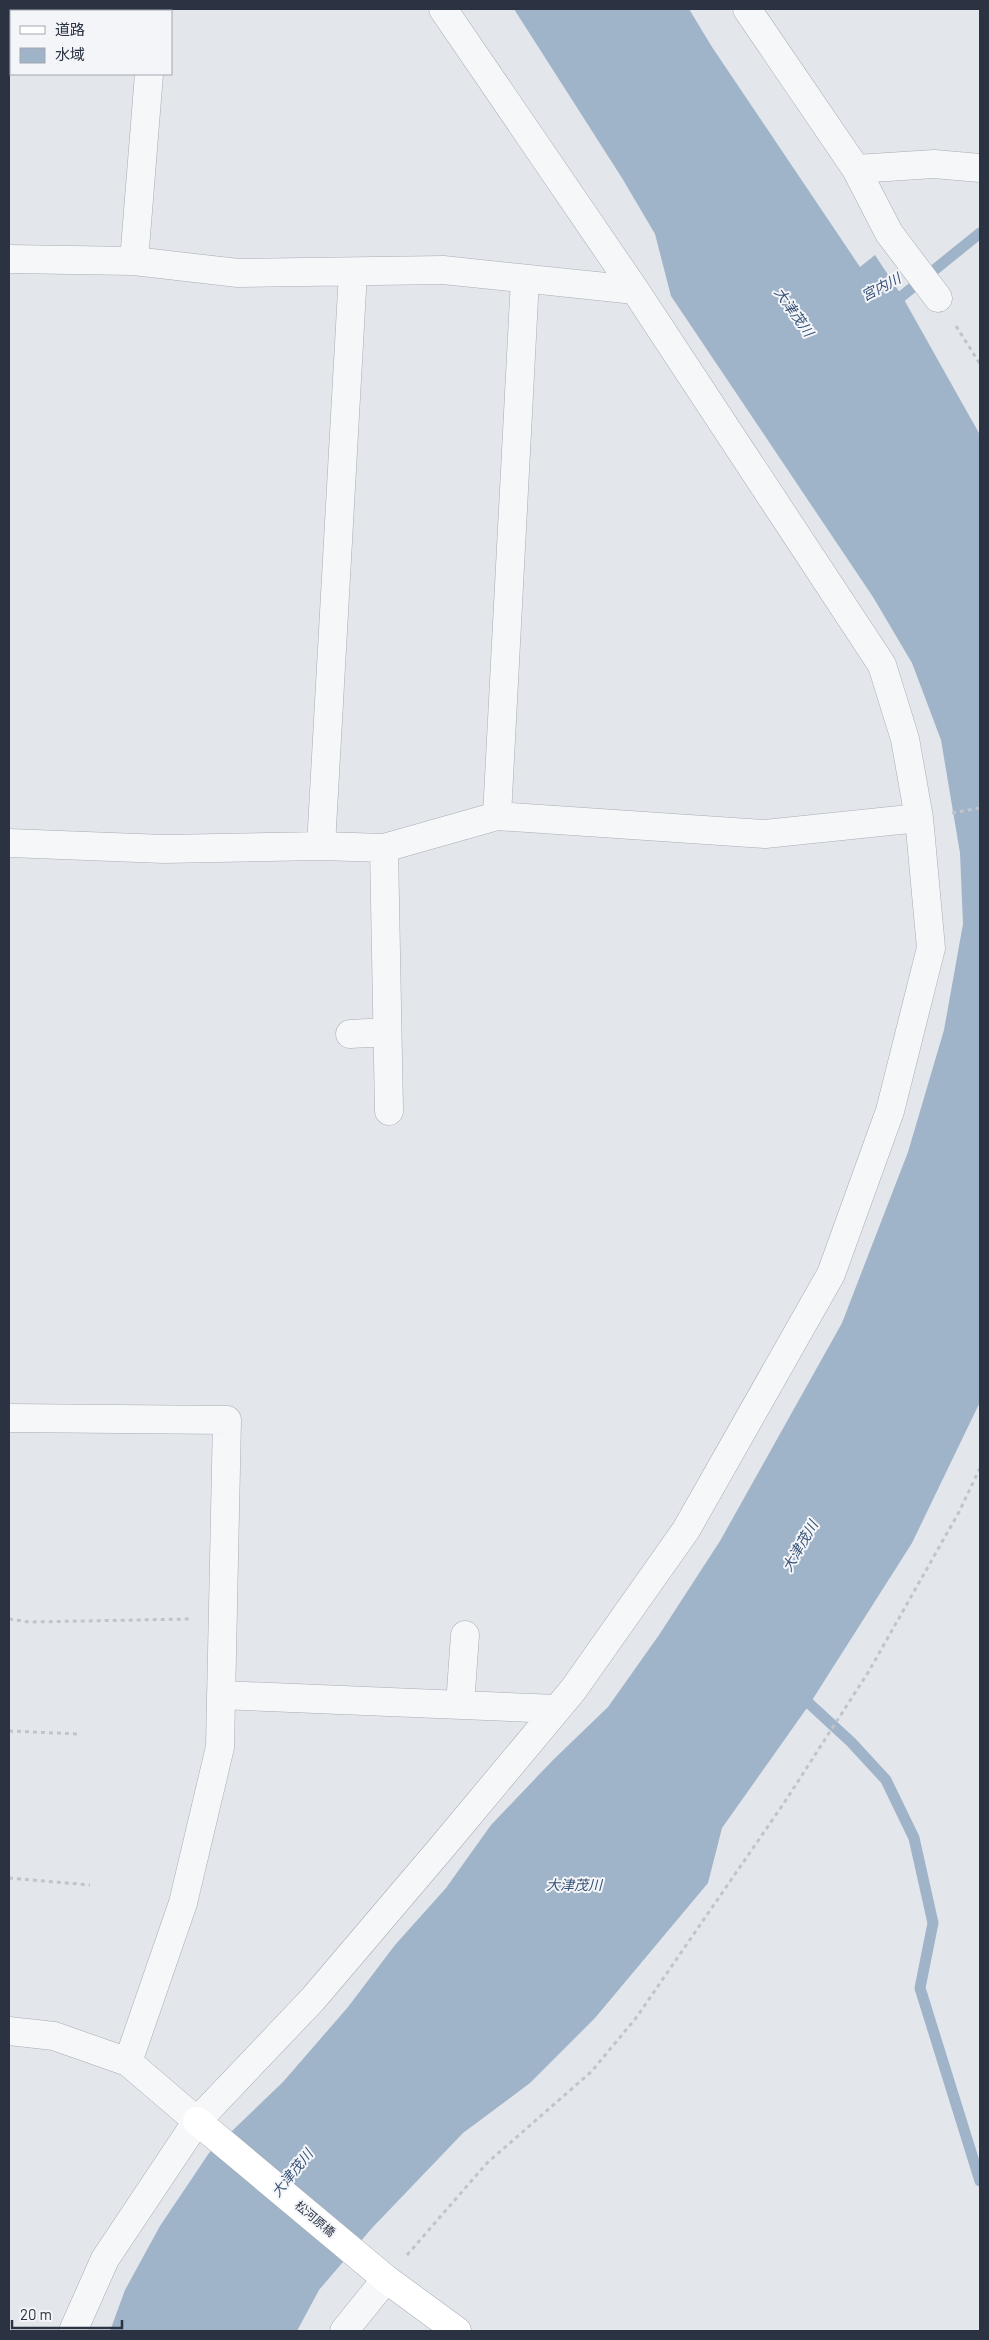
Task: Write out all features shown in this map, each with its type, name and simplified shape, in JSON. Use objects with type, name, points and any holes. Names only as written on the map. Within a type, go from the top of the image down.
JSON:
[{"type":"street","points":[[73,2331],[104,2259],[197,2121],[313,1999],[573,1690],[686,1530],[831,1274],[890,1111],[931,948],[919,818],[905,739],[882,666],[635,290],[443,9]]},
{"type":"street","points":[[747,9],[856,169],[889,233],[938,298]]},
{"type":"street","points":[[134,261],[149,75]]},
{"type":"street","points":[[856,169],[934,164],[980,168]]},
{"type":"street","points":[[9,259],[134,261],[238,273],[443,270],[635,290]]},
{"type":"street","points":[[321,846],[353,272]]},
{"type":"street","points":[[497,816],[525,279]]},
{"type":"street","points":[[9,843],[164,849],[321,846],[384,848],[497,816],[765,834],[919,818]]},
{"type":"street","points":[[384,848],[389,1110]]},
{"type":"street","points":[[350,1034],[387,1032]]},
{"type":"street","points":[[9,1418],[227,1420],[220,1747],[183,1903],[128,2062]]},
{"type":"street","points":[[460,1705],[465,1635]]},
{"type":"street","points":[[221,1696],[557,1709]]},
{"type":"street","points":[[9,2031],[54,2036],[128,2062],[197,2121]]},
{"type":"street","name":"松河原橋","points":[[197,2121],[386,2279],[457,2331]]},
{"type":"street","points":[[344,2331],[386,2279]]},
{"type":"path","points":[[938,298],[980,364]]},
{"type":"path","points":[[951,813],[980,808]]},
{"type":"path","points":[[386,2279],[487,2163],[591,2072],[636,2018],[784,1803],[869,1671],[959,1512],[980,1468]]},
{"type":"path","points":[[9,1618],[29,1622],[223,1619]]},
{"type":"path","points":[[9,1731],[78,1734]]},
{"type":"path","points":[[9,1878],[90,1885]]},
{"type":"water","name":"大津茂川","points":[[514,9],[689,9],[712,47],[860,267],[875,255],[902,296],[980,435],[980,1402],[912,1543],[809,1705],[722,1828],[708,1883],[595,2018],[530,2083],[463,2133],[372,2228],[319,2290],[297,2331],[110,2331],[125,2290],[160,2226],[209,2153],[283,2082],[348,2007],[395,1945],[446,1888],[491,1825],[553,1760],[608,1707],[659,1635],[720,1541],[842,1323],[908,1152],[944,1030],[963,924],[960,853],[941,740],[912,663],[873,597],[671,296],[655,234],[622,178]]},
{"type":"waterway","name":"宮内川","points":[[888,302],[902,296],[980,233]]},
{"type":"waterway","points":[[800,1695],[851,1742],[886,1780],[914,1838],[933,1923],[920,1988],[980,2181]]}]
